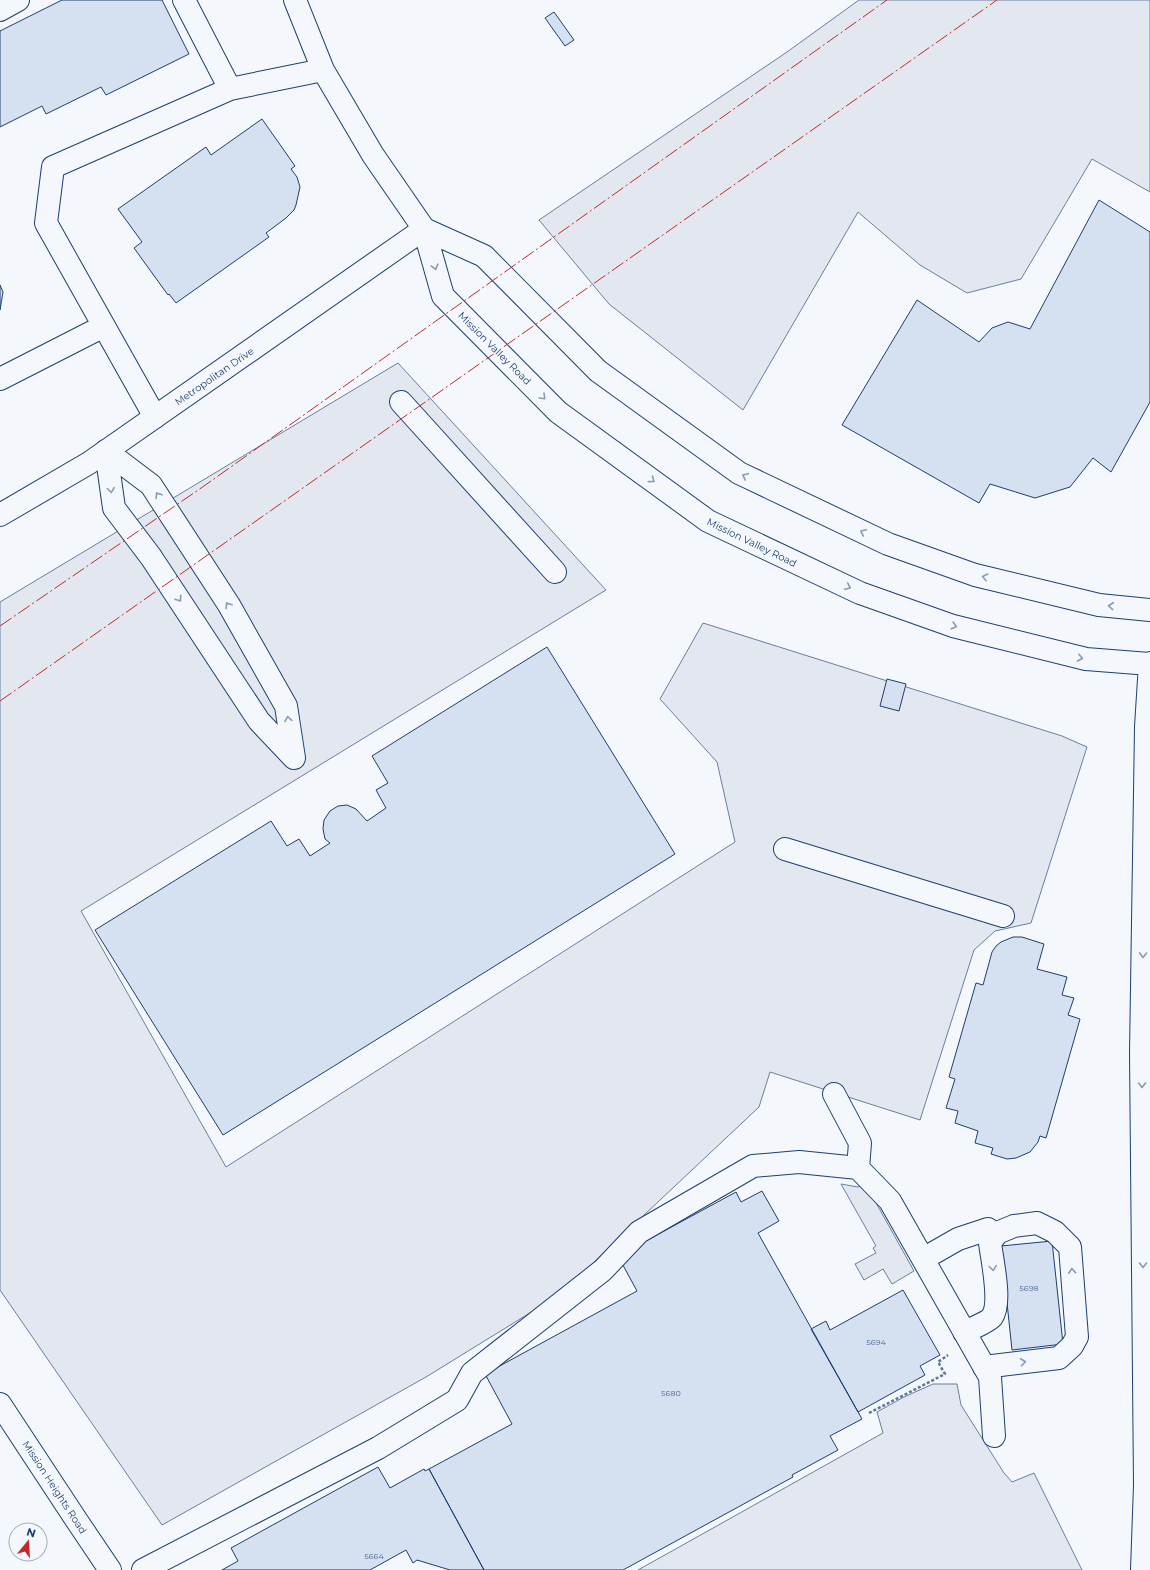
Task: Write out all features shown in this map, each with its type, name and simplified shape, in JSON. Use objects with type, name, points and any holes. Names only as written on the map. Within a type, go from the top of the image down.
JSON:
[{"type":"main road","points":[[0,10],[18,0]]},
{"type":"main road","points":[[184,0],[230,89]]},
{"type":"main road","name":"Mission Valley Road","points":[[294,0],[323,70],[373,155],[424,229],[443,296],[558,412],[708,521],[860,593],[953,626],[1086,659],[1150,664]]},
{"type":"main road","points":[[155,417],[46,223],[53,167],[230,89],[323,70]]},
{"type":"main road","points":[[424,229],[484,256],[598,372],[739,473],[888,544],[975,575],[1099,605],[1150,610]]},
{"type":"main road","name":"Metropolitan Drive","points":[[0,515],[89,463],[424,229]]},
{"type":"main road","points":[[0,379],[104,326]]},
{"type":"main road","points":[[401,402],[555,572]]},
{"type":"main road","points":[[106,451],[151,485],[229,605],[286,706],[294,758],[259,721],[155,563],[114,508],[106,451]]},
{"type":"main road","points":[[1142,1570],[1147,1442],[1141,1053],[1146,727],[1150,664]]},
{"type":"main road","points":[[785,849],[1003,916]]},
{"type":"main road","points":[[834,1094],[860,1143],[858,1168]]},
{"type":"main road","points":[[143,1570],[378,1448],[457,1400],[472,1373],[603,1270],[639,1232],[753,1166],[799,1162],[858,1168],[890,1201],[990,1377],[994,1436]]},
{"type":"main road","points":[[968,1339],[991,1318],[995,1310],[997,1291],[990,1243],[996,1235],[1014,1226],[1037,1223],[1055,1232],[1070,1247],[1077,1338],[1072,1346],[1059,1358],[984,1367]]},
{"type":"main road","points":[[923,1259],[958,1240],[988,1229],[996,1235]]},
{"type":"main road","name":"Mission Heights Road","points":[[0,1404],[110,1570]]},
{"type":"path","points":[[869,1413],[945,1374],[938,1362],[968,1339]]},
{"type":"shaded area","points":[[859,0],[1150,0],[1150,192],[1092,159],[1021,279],[967,293],[920,265],[858,212],[743,410],[609,304],[539,220],[787,52]]},
{"type":"shaded area","points":[[398,363],[606,590],[81,911],[226,1167],[735,842],[717,762],[660,699],[703,623],[1062,736],[1087,747],[1031,923],[995,931],[974,950],[920,1120],[770,1072],[759,1107],[559,1295],[426,1377],[162,1525],[0,1290],[0,602]]},
{"type":"shaded area","points":[[865,1183],[914,1271],[892,1284],[883,1269],[864,1280],[855,1264],[876,1253],[873,1248],[876,1246],[841,1184],[858,1187]]},
{"type":"shaded area","points":[[933,1384],[957,1384],[961,1405],[1004,1473],[1012,1482],[1034,1473],[1082,1570],[638,1570],[883,1433],[877,1412],[904,1397]]},
{"type":"building","points":[[62,0],[162,0],[189,54],[106,95],[101,87],[46,114],[42,106],[0,127],[0,31]]},
{"type":"building","points":[[554,12],[574,40],[565,46],[545,18]]},
{"type":"building","points":[[262,119],[295,166],[291,169],[297,177],[300,187],[294,210],[266,233],[269,237],[176,303],[169,294],[168,295],[134,248],[142,242],[118,209],[206,147],[211,155]]},
{"type":"building","points":[[1099,200],[1150,232],[1150,402],[1111,472],[1093,458],[1070,487],[1035,498],[990,484],[979,503],[842,425],[917,300],[979,342],[992,328],[1008,322],[1030,329]]},
{"type":"building","points":[[0,285],[3,292],[0,310]]},
{"type":"building","points":[[547,647],[675,854],[223,1135],[95,930],[271,821],[287,846],[299,839],[310,856],[330,843],[325,839],[323,829],[324,820],[330,811],[338,806],[347,805],[356,809],[367,821],[386,808],[376,790],[388,783],[372,756]]},
{"type":"building","points":[[887,679],[906,684],[899,711],[880,706]]},
{"type":"building","points":[[1013,937],[1022,937],[1044,944],[1037,969],[1067,977],[1062,995],[1074,998],[1068,1015],[1080,1019],[1046,1138],[1040,1136],[1038,1142],[1030,1152],[1016,1158],[1007,1159],[991,1154],[993,1148],[975,1143],[978,1131],[955,1123],[958,1111],[946,1108],[955,1079],[949,1077],[976,983],[983,985],[992,952],[996,946]]},
{"type":"building","points":[[762,1191],[779,1221],[758,1233],[862,1419],[830,1436],[838,1450],[792,1475],[793,1477],[623,1570],[484,1570],[429,1469],[512,1424],[485,1374],[637,1291],[618,1256],[736,1192],[741,1202]]},
{"type":"building","points":[[1052,1241],[1063,1344],[1012,1350],[1001,1246]]},
{"type":"building","points":[[903,1290],[940,1355],[920,1366],[925,1375],[858,1412],[811,1329],[826,1321],[830,1330]]},
{"type":"building","points":[[378,1467],[390,1488],[424,1469],[425,1471],[429,1469],[484,1570],[450,1570],[417,1560],[413,1563],[406,1550],[370,1570],[222,1570],[238,1561],[231,1548]]},
{"type":"power","points":[[0,626],[204,486],[887,0]]},
{"type":"power","points":[[0,701],[997,0]]}]
